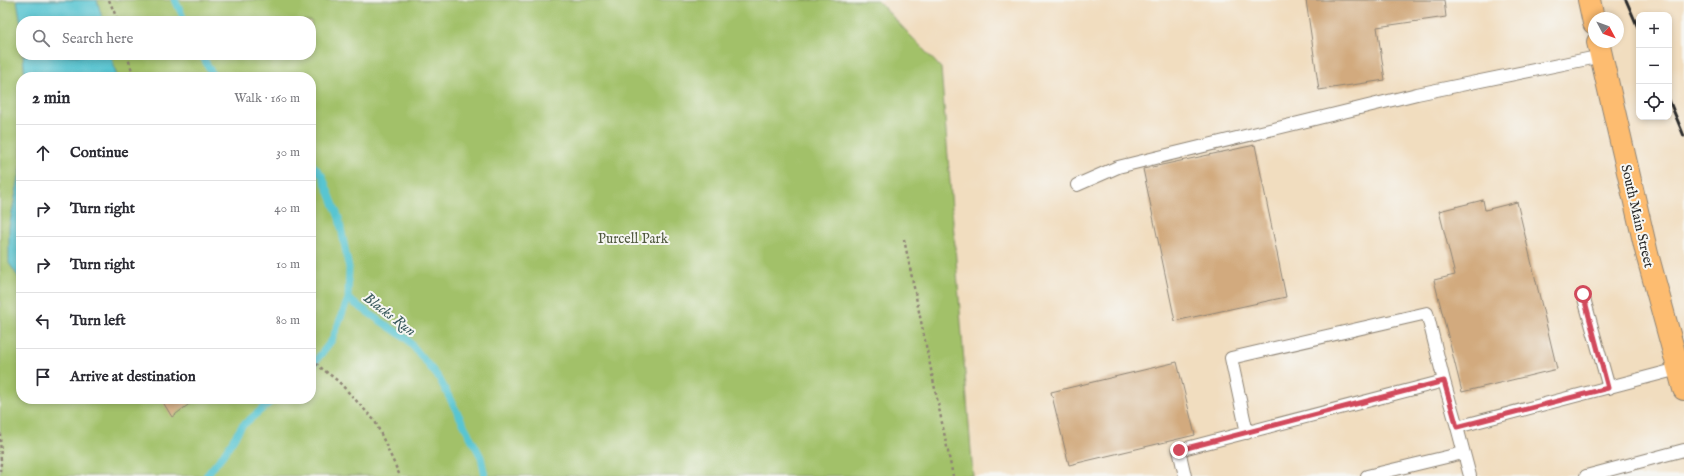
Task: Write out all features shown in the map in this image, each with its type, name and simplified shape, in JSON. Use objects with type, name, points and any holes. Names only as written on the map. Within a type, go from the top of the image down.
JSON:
[{"type":"main road","points":[[1589,0],[1592,12]]},
{"type":"main road","name":"South Main Street","points":[[1600,49],[1647,254],[1681,379]]},
{"type":"lane","points":[[1077,184],[1118,167],[1600,49]]},
{"type":"lane","points":[[1583,294],[1608,388]]},
{"type":"lane","points":[[1247,433],[1231,358],[1427,313],[1470,476]]},
{"type":"lane","points":[[1457,427],[1608,388],[1681,379]]},
{"type":"lane","points":[[1185,476],[1179,450],[1444,381]]},
{"type":"lane","points":[[1586,476],[1684,450]]},
{"type":"lane","points":[[1366,476],[1463,453]]},
{"type":"path","points":[[109,0],[116,16]]},
{"type":"path","points":[[129,60],[133,72]]},
{"type":"path","points":[[904,239],[953,476]]},
{"type":"path","points":[[316,364],[338,381],[375,421],[400,476]]},
{"type":"path","points":[[0,433],[0,471]]},
{"type":"green space","name":"Purcell Park","points":[[0,0],[877,0],[941,68],[973,476],[0,476]]},
{"type":"water","points":[[17,0],[97,0],[102,16],[20,16]]},
{"type":"water","points":[[23,60],[112,60],[116,72],[25,72]]},
{"type":"water","points":[[16,193],[16,274],[9,263],[9,227]]},
{"type":"building","points":[[1306,0],[1444,0],[1446,17],[1377,27],[1385,80],[1319,90]]},
{"type":"building","points":[[1255,145],[1286,297],[1175,321],[1143,169]]},
{"type":"building","points":[[1483,200],[1485,210],[1517,202],[1557,369],[1462,392],[1434,280],[1455,275],[1439,211]]},
{"type":"building","points":[[1177,362],[1195,435],[1069,465],[1051,392]]},
{"type":"building","points":[[164,404],[189,404],[172,417]]},
{"type":"waterway","name":"Blacks Run","points":[[175,0],[183,16]]},
{"type":"waterway","name":"Blacks Run","points":[[205,60],[211,72]]},
{"type":"waterway","name":"Blacks Run","points":[[316,168],[322,175],[339,218],[349,268],[348,299],[407,339],[439,378],[481,457],[485,476]]},
{"type":"waterway","points":[[316,361],[332,340],[348,299]]},
{"type":"waterway","points":[[206,476],[223,455],[242,426],[268,404]]},
{"type":"railway","points":[[1626,0],[1636,23]]},
{"type":"railway","points":[[1672,107],[1684,136]]},
{"type":"route","points":[[1179,450],[1444,381],[1457,427],[1608,388],[1583,294]]}]
